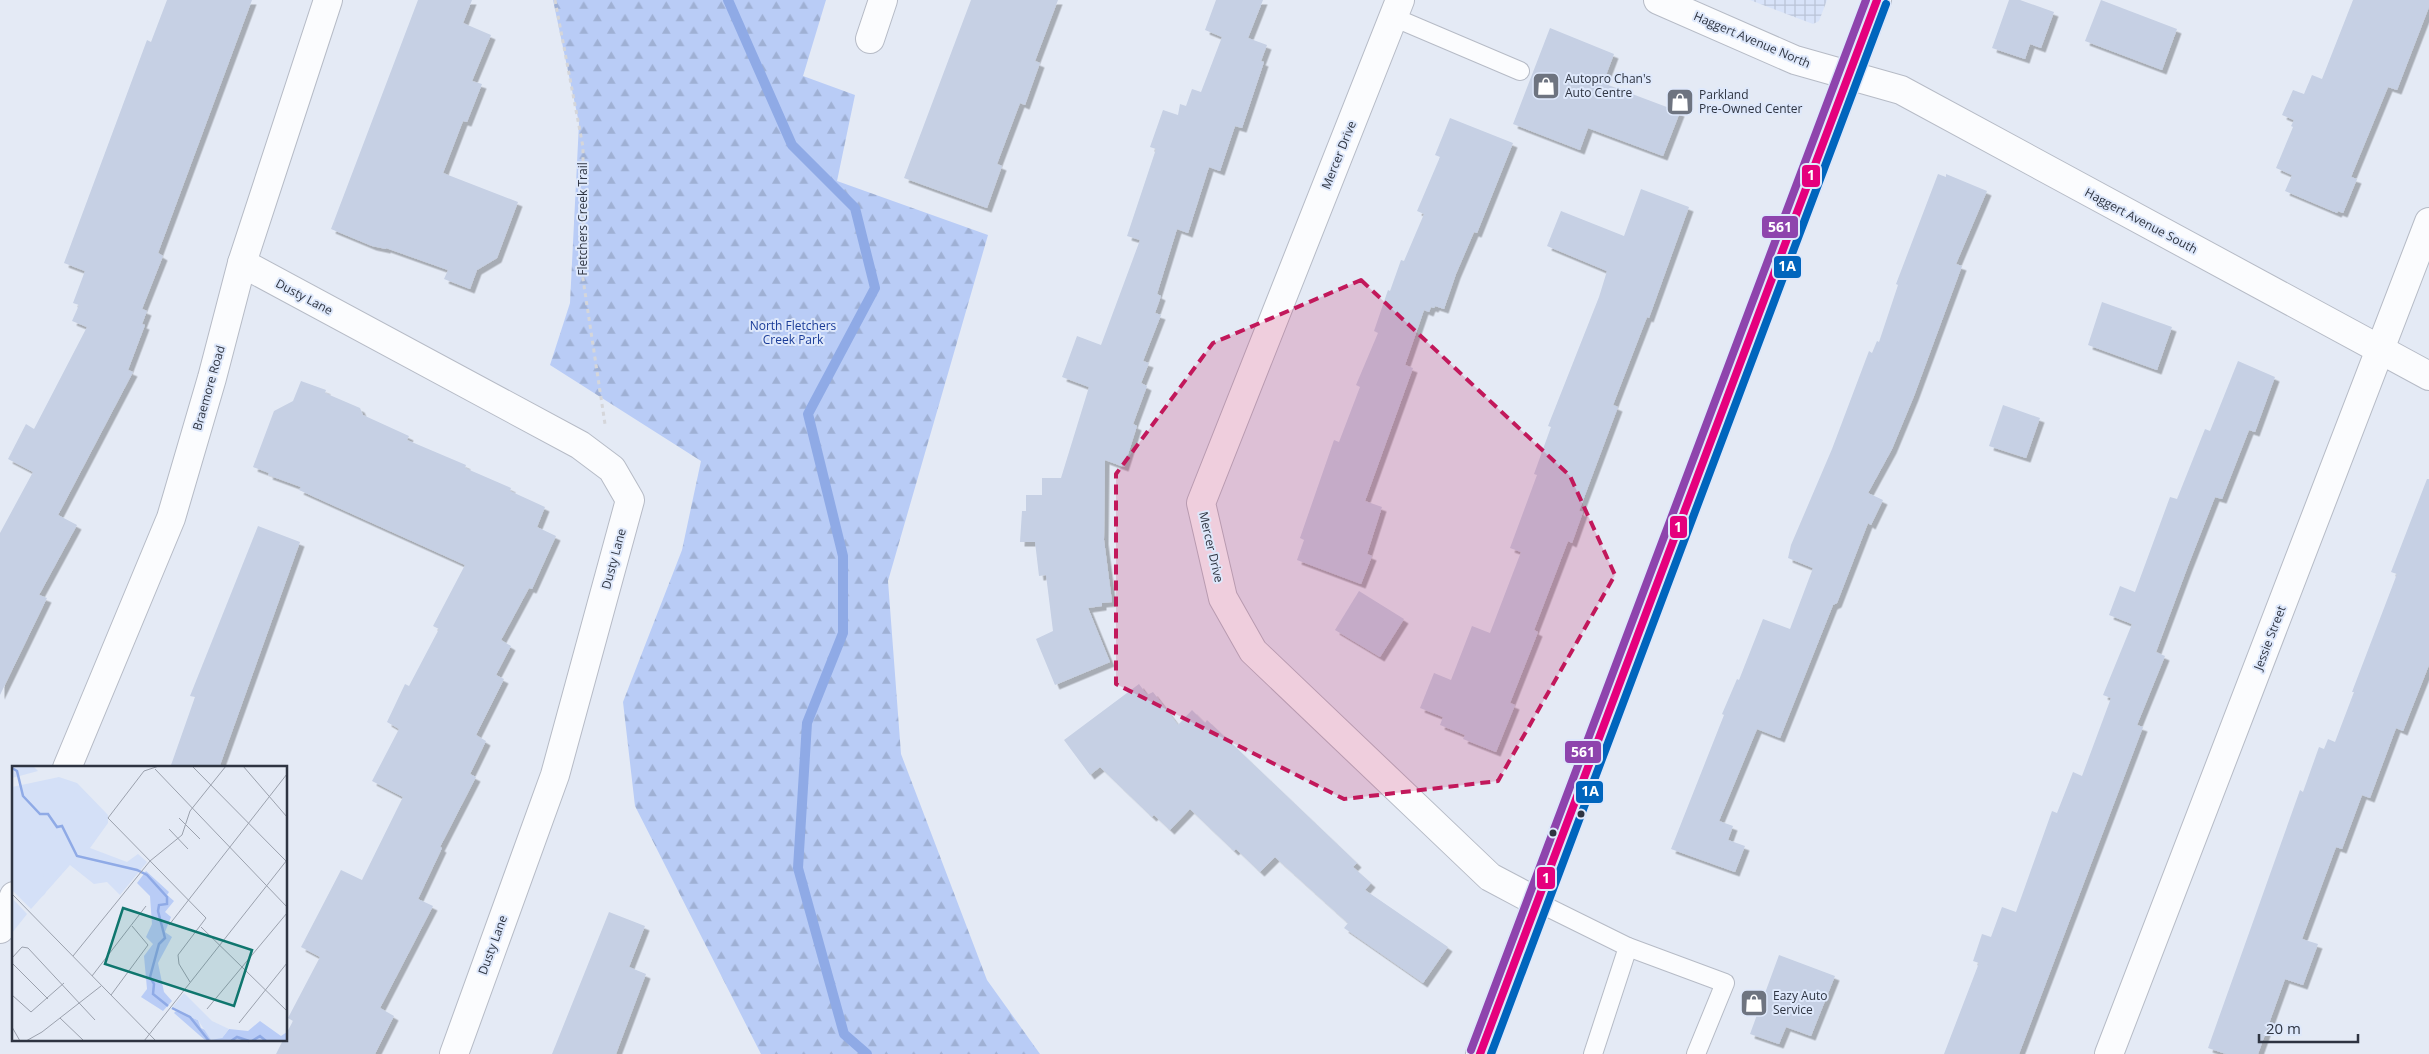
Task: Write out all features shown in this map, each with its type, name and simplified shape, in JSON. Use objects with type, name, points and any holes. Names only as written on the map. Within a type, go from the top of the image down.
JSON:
[{"type":"street","name":"Braemore Road","points":[[68,766],[171,518],[212,378],[242,263],[328,0]]},
{"type":"street","points":[[870,39],[883,0]]},
{"type":"street","name":"Haggert Avenue North","points":[[1658,0],[1795,60],[1848,75]]},
{"type":"street","points":[[1480,1054],[1539,903],[1877,0]]},
{"type":"street","name":"Mercer Drive","points":[[1396,9],[1201,503],[1223,598],[1253,651],[1490,877],[1539,903]]},
{"type":"street","name":"Haggert Avenue South","points":[[1848,75],[1901,90],[2429,376]]},
{"type":"street","name":"Jessie Street","points":[[2110,1054],[2429,222]]},
{"type":"street","name":"Dusty Lane","points":[[242,263],[580,445],[612,469],[630,500],[555,775],[454,1054]]},
{"type":"street","points":[[0,929],[12,901]]},
{"type":"lane","points":[[1396,9],[1520,71]]},
{"type":"lane","points":[[1539,903],[1628,947],[1725,982],[1696,1054]]},
{"type":"lane","points":[[1593,1054],[1628,947]]},
{"type":"path","name":"Fletchers Creek Trail","points":[[555,0],[584,147],[583,279],[612,469]]},
{"type":"highlighted area","points":[[1361,280],[1570,476],[1615,575],[1498,781],[1344,799],[1116,684],[1116,474],[1213,343]]},
{"type":"shaded area","points":[[1750,0],[1827,0],[1819,21],[1813,24]]},
{"type":"green space","name":"North Fletchers Creek Park","points":[[553,0],[826,0],[803,76],[855,95],[837,181],[988,235],[888,581],[901,754],[987,980],[1040,1054],[761,1054],[635,806],[623,702],[682,550],[701,461],[550,365],[570,303],[579,123]]},
{"type":"building","points":[[167,0],[252,0],[158,253],[163,256],[142,309],[147,311],[142,324],[145,325],[128,370],[133,372],[58,515],[77,525],[39,595],[47,598],[0,695],[0,533],[33,472],[8,459],[26,424],[34,429],[87,327],[72,321],[79,305],[73,303],[85,271],[64,263],[147,40],[151,42]]},
{"type":"building","points":[[418,0],[472,0],[463,23],[491,35],[472,81],[482,84],[467,122],[463,121],[443,173],[518,202],[497,258],[477,270],[470,289],[444,279],[448,270],[386,248],[372,246],[331,229]]},
{"type":"building","points":[[971,0],[1058,0],[1035,61],[1040,63],[1025,105],[1020,103],[997,164],[1002,166],[987,208],[904,178]]},
{"type":"building","points":[[1216,0],[1263,0],[1248,38],[1267,45],[1261,61],[1264,62],[1242,128],[1235,126],[1220,171],[1209,167],[1188,233],[1177,229],[1157,294],[1161,296],[1155,313],[1161,315],[1143,361],[1149,363],[1141,383],[1147,386],[1133,424],[1137,426],[1124,467],[1105,460],[1104,540],[1112,602],[1088,608],[1110,662],[1055,685],[1036,639],[1053,631],[1046,575],[1039,576],[1035,542],[1020,542],[1022,511],[1026,511],[1026,495],[1042,495],[1042,478],[1061,478],[1089,387],[1062,377],[1077,336],[1101,345],[1140,240],[1127,236],[1156,149],[1150,147],[1163,110],[1178,115],[1180,104],[1186,106],[1192,89],[1201,92],[1222,37],[1205,30]]},
{"type":"building","points":[[2009,0],[2020,0],[2054,12],[2041,48],[2030,44],[2025,59],[1992,48]]},
{"type":"building","points":[[2101,0],[2177,29],[2162,70],[2085,41]]},
{"type":"building","points":[[2353,0],[2429,0],[2429,7],[2397,90],[2388,87],[2351,177],[2357,179],[2343,213],[2338,211],[2337,213],[2285,191],[2292,175],[2276,168],[2293,127],[2291,126],[2294,120],[2282,115],[2293,90],[2304,94],[2312,75],[2322,79]]},
{"type":"building","points":[[1550,28],[1614,54],[1603,83],[1680,112],[1663,156],[1588,128],[1580,150],[1513,124]]},
{"type":"building","points":[[1450,118],[1513,143],[1477,233],[1474,232],[1456,274],[1444,309],[1435,306],[1434,308],[1431,307],[1429,312],[1424,310],[1405,365],[1413,368],[1365,501],[1382,507],[1367,554],[1372,556],[1361,584],[1297,560],[1304,540],[1300,538],[1334,440],[1339,442],[1360,387],[1356,385],[1378,333],[1374,331],[1388,290],[1390,291],[1401,260],[1404,261],[1424,214],[1417,211],[1440,157],[1435,155]]},
{"type":"building","points":[[1938,174],[1946,177],[1946,174],[1987,191],[1956,264],[1962,266],[1914,396],[1892,449],[1868,493],[1883,500],[1871,525],[1868,523],[1837,603],[1833,605],[1780,738],[1757,729],[1719,821],[1733,826],[1728,840],[1745,846],[1735,872],[1671,849],[1724,715],[1722,714],[1737,679],[1739,680],[1763,619],[1790,629],[1813,568],[1788,558],[1791,545],[1832,449],[1869,351],[1872,353],[1877,341],[1879,342],[1898,285],[1896,284]]},
{"type":"building","points":[[1641,189],[1689,207],[1649,318],[1647,317],[1613,405],[1618,407],[1579,511],[1583,512],[1572,543],[1568,541],[1534,630],[1538,632],[1510,703],[1515,705],[1496,752],[1463,739],[1465,735],[1440,725],[1443,717],[1420,708],[1434,673],[1451,680],[1472,626],[1490,633],[1521,552],[1510,548],[1537,475],[1534,474],[1551,427],[1548,426],[1599,297],[1607,271],[1547,246],[1561,211],[1624,236]]},
{"type":"building","points":[[2102,302],[2172,327],[2157,370],[2088,345]]},
{"type":"building","points":[[2238,361],[2275,377],[2255,432],[2249,430],[2222,499],[2215,497],[2188,566],[2156,652],[2165,656],[2137,725],[2143,727],[2019,1054],[1944,1054],[1979,963],[1973,961],[1982,934],[1991,937],[2002,907],[2016,912],[2052,811],[2057,813],[2073,772],[2082,776],[2111,698],[2103,695],[2132,624],[2109,615],[2120,586],[2135,592],[2170,497],[2177,499],[2205,429],[2210,431]]},
{"type":"building","points":[[301,381],[326,390],[325,393],[360,408],[363,415],[409,436],[407,440],[466,465],[465,468],[511,488],[510,491],[545,507],[537,527],[556,536],[532,589],[529,588],[501,640],[511,646],[496,675],[504,679],[476,735],[486,741],[470,774],[476,777],[440,847],[442,848],[418,899],[433,906],[380,1008],[394,1016],[375,1054],[276,1054],[282,1042],[288,1042],[288,1030],[293,1021],[288,1018],[320,957],[301,947],[341,870],[362,880],[403,797],[372,781],[399,729],[387,722],[405,684],[409,686],[439,629],[433,626],[465,565],[299,490],[301,487],[268,475],[269,473],[253,467],[274,411],[293,401]]},
{"type":"building","points":[[2003,405],[2040,418],[2026,458],[1989,446]]},
{"type":"building","points":[[2427,479],[2429,479],[2429,665],[2403,731],[2396,728],[2370,798],[2362,795],[2342,849],[2336,847],[2302,939],[2318,944],[2303,985],[2285,979],[2258,1054],[2226,1054],[2208,1048],[2300,790],[2303,792],[2319,747],[2324,749],[2328,739],[2335,742],[2397,574],[2391,572]]},
{"type":"building","points":[[258,526],[300,542],[220,766],[171,766],[195,697],[190,696]]},
{"type":"building","points":[[1359,591],[1404,619],[1380,657],[1335,630]]},
{"type":"building","points":[[1139,684],[1147,695],[1153,692],[1178,725],[1192,710],[1205,723],[1207,720],[1357,863],[1353,867],[1371,883],[1365,890],[1448,947],[1423,983],[1344,928],[1348,923],[1275,857],[1260,872],[1236,849],[1234,851],[1190,809],[1170,830],[1154,815],[1152,817],[1100,767],[1090,775],[1064,740]]},
{"type":"building","points":[[609,912],[645,926],[629,967],[646,974],[616,1054],[552,1054]]},
{"type":"building","points":[[1779,955],[1835,976],[1811,1036],[1786,1027],[1779,1044],[1750,1034]]},
{"type":"waterway","points":[[728,0],[792,145],[855,208],[875,288],[808,414],[843,556],[843,633],[807,723],[798,868],[844,1034],[867,1054]]},
{"type":"transit line","name":"561","points":[[1471,1050],[1866,0]]},
{"type":"transit line","name":"1","points":[[1480,1054],[1877,0]]},
{"type":"transit line","name":"1A","points":[[1491,1054],[1886,4]]},
{"type":"place","name":"Autopro Chan's Auto Centre","points":[[1546,86]]},
{"type":"place","name":"Parkland Pre-Owned Center","points":[[1680,102]]},
{"type":"place","name":"Eazy Auto Service","points":[[1754,1003]]}]
